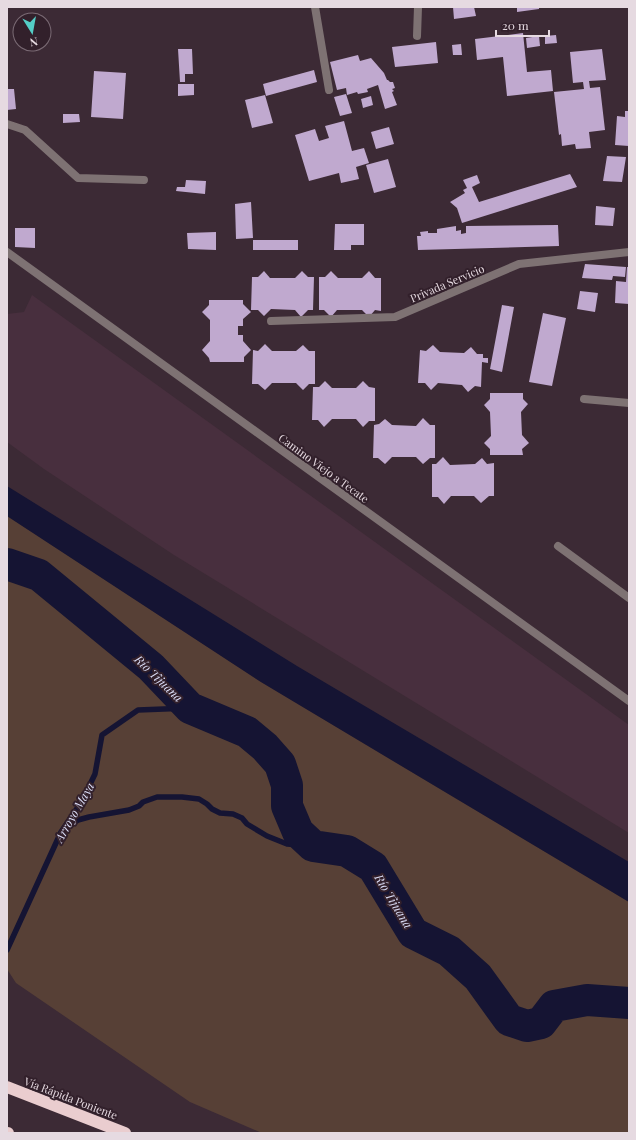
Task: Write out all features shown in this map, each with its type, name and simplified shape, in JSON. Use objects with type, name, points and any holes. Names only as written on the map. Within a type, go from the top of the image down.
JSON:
[{"type":"highway","name":"Vía Rápida Poniente","points":[[7,1087],[125,1133]]},
{"type":"street","points":[[315,7],[329,90]]},
{"type":"street","points":[[417,36],[418,7]]},
{"type":"street","points":[[7,124],[25,130],[78,178],[144,180]]},
{"type":"street","name":"Camino Viejo a Tecate","points":[[7,252],[629,701]]},
{"type":"street","name":"Privada Servicio","points":[[271,321],[395,317],[519,264],[629,252]]},
{"type":"street","points":[[584,399],[629,403]]},
{"type":"street","points":[[558,546],[629,598]]},
{"type":"shaded area","points":[[32,295],[629,725],[629,833],[174,555],[44,469],[7,442],[7,314],[24,312]]},
{"type":"shaded area","points":[[7,486],[297,666],[629,862],[629,902],[261,682],[7,516]]},
{"type":"shaded area","points":[[7,516],[261,682],[629,902],[629,1133],[262,1133],[190,1102],[16,983],[7,969]]},
{"type":"building","points":[[453,7],[474,7],[476,16],[454,19]]},
{"type":"building","points":[[517,7],[539,7],[539,9],[517,12]]},
{"type":"building","points":[[523,33],[527,72],[551,70],[553,91],[507,96],[503,57],[477,60],[475,39]]},
{"type":"building","points":[[556,35],[557,43],[545,44],[545,36]]},
{"type":"building","points":[[539,36],[540,46],[527,48],[526,38]]},
{"type":"building","points":[[436,42],[438,63],[395,67],[392,47]]},
{"type":"building","points":[[461,44],[462,55],[453,55],[452,45]]},
{"type":"building","points":[[178,49],[192,49],[193,74],[185,74],[185,82],[180,82]]},
{"type":"building","points":[[602,49],[606,80],[589,81],[590,88],[600,87],[605,130],[589,132],[591,148],[576,149],[575,144],[562,146],[561,134],[559,135],[554,92],[584,89],[583,82],[573,83],[570,52]]},
{"type":"building","points":[[358,55],[360,61],[371,58],[384,73],[387,80],[393,82],[395,88],[392,89],[394,91],[392,92],[397,105],[385,109],[378,85],[367,89],[368,92],[358,94],[357,92],[347,95],[346,88],[337,90],[330,62]]},
{"type":"building","points":[[314,70],[317,82],[266,96],[263,84]]},
{"type":"building","points":[[94,71],[126,73],[123,119],[91,117]]},
{"type":"building","points":[[178,84],[194,84],[194,95],[178,96]]},
{"type":"building","points":[[7,89],[14,89],[16,109],[7,110]]},
{"type":"building","points":[[346,94],[352,113],[340,116],[334,97]]},
{"type":"building","points":[[265,95],[273,123],[252,128],[245,100]]},
{"type":"building","points":[[371,96],[373,105],[363,108],[361,99]]},
{"type":"building","points":[[625,111],[629,111],[629,146],[615,145],[617,116],[625,117]]},
{"type":"building","points":[[63,114],[79,114],[80,122],[63,123]]},
{"type":"building","points":[[344,121],[352,151],[364,148],[369,163],[356,167],[359,179],[341,183],[339,173],[309,181],[295,135],[315,129],[319,141],[329,138],[325,126]]},
{"type":"building","points":[[389,127],[394,144],[376,149],[371,132]]},
{"type":"building","points":[[607,156],[626,157],[622,182],[603,181]]},
{"type":"building","points":[[388,159],[396,187],[374,193],[366,165]]},
{"type":"building","points":[[570,174],[577,187],[462,223],[457,208],[450,202],[465,193],[463,190],[467,188],[463,180],[477,175],[480,183],[472,187],[479,202]]},
{"type":"building","points":[[186,180],[206,181],[205,194],[176,191],[177,187],[185,187]]},
{"type":"building","points":[[251,202],[253,238],[236,239],[235,204]]},
{"type":"building","points":[[596,206],[615,208],[613,226],[595,225]]},
{"type":"building","points":[[335,224],[364,224],[364,245],[351,245],[351,250],[334,250]]},
{"type":"building","points":[[558,225],[559,246],[418,250],[417,236],[421,236],[420,232],[428,231],[428,233],[437,233],[437,229],[456,226],[456,231],[461,230],[461,234],[466,233],[466,226]]},
{"type":"building","points":[[15,228],[35,228],[35,248],[15,247]]},
{"type":"building","points":[[216,232],[216,250],[188,249],[187,233]]},
{"type":"building","points":[[253,240],[298,240],[298,250],[253,250]]},
{"type":"building","points":[[585,264],[626,267],[625,277],[613,276],[612,280],[582,278]]},
{"type":"building","points":[[627,267],[629,267],[629,304],[615,303],[616,281],[626,282]]},
{"type":"building","points":[[264,271],[270,278],[295,278],[302,271],[308,277],[314,277],[313,310],[308,310],[301,317],[295,310],[271,309],[264,316],[258,310],[251,310],[252,277],[258,277]]},
{"type":"building","points":[[331,271],[338,278],[362,278],[369,271],[375,278],[381,278],[381,311],[375,310],[369,317],[362,310],[337,310],[331,317],[324,310],[319,310],[319,277],[325,277]]},
{"type":"building","points":[[580,291],[598,293],[595,312],[577,309]]},
{"type":"building","points":[[209,300],[243,300],[243,304],[251,312],[243,319],[243,326],[238,326],[238,335],[243,335],[243,341],[251,350],[244,357],[244,362],[210,362],[209,358],[202,350],[210,341],[210,320],[202,312],[209,305]]},
{"type":"building","points":[[502,305],[514,307],[502,372],[490,369]]},
{"type":"building","points":[[543,313],[566,318],[552,386],[529,382]]},
{"type":"building","points":[[265,344],[272,351],[296,351],[303,345],[309,351],[315,351],[315,384],[309,384],[303,390],[296,383],[272,383],[265,390],[258,384],[252,384],[253,350],[258,351]]},
{"type":"building","points":[[433,345],[440,352],[464,353],[471,347],[477,354],[483,354],[483,358],[488,358],[488,363],[482,362],[481,387],[475,386],[468,392],[462,385],[438,383],[431,390],[425,383],[418,383],[420,350],[426,351]]},
{"type":"building","points":[[325,381],[332,388],[356,388],[363,381],[369,387],[375,388],[375,421],[369,421],[363,427],[356,419],[332,419],[324,427],[318,420],[312,420],[313,387],[319,387]]},
{"type":"building","points":[[490,393],[523,393],[523,399],[528,404],[521,412],[522,435],[529,443],[522,449],[523,455],[490,455],[490,449],[484,443],[491,436],[490,412],[484,405],[490,399]]},
{"type":"building","points":[[423,418],[430,425],[435,425],[435,458],[430,458],[423,464],[416,457],[392,457],[385,464],[378,458],[373,458],[374,425],[379,424],[385,419],[392,425],[416,426]]},
{"type":"building","points":[[443,457],[450,465],[475,464],[482,458],[487,464],[494,463],[494,496],[489,496],[481,503],[474,496],[451,496],[444,504],[438,497],[432,497],[432,464],[436,464]]},
{"type":"waterway","name":"Río Tijuana","points":[[7,564],[39,575],[151,667],[190,708],[247,732],[265,747],[280,764],[287,785],[287,806],[298,832],[313,846],[347,851],[373,867],[413,933],[449,951],[478,977],[509,1020],[527,1026],[541,1023],[554,1006],[587,1000],[629,1003]]},
{"type":"waterway","name":"Arroyo Maya","points":[[7,950],[61,832],[82,801],[95,774],[102,735],[138,710],[190,708]]},
{"type":"waterway","points":[[64,830],[78,820],[129,810],[139,806],[143,802],[157,797],[182,797],[199,799],[220,813],[233,814],[242,818],[247,824],[267,836],[287,844],[313,846]]}]
